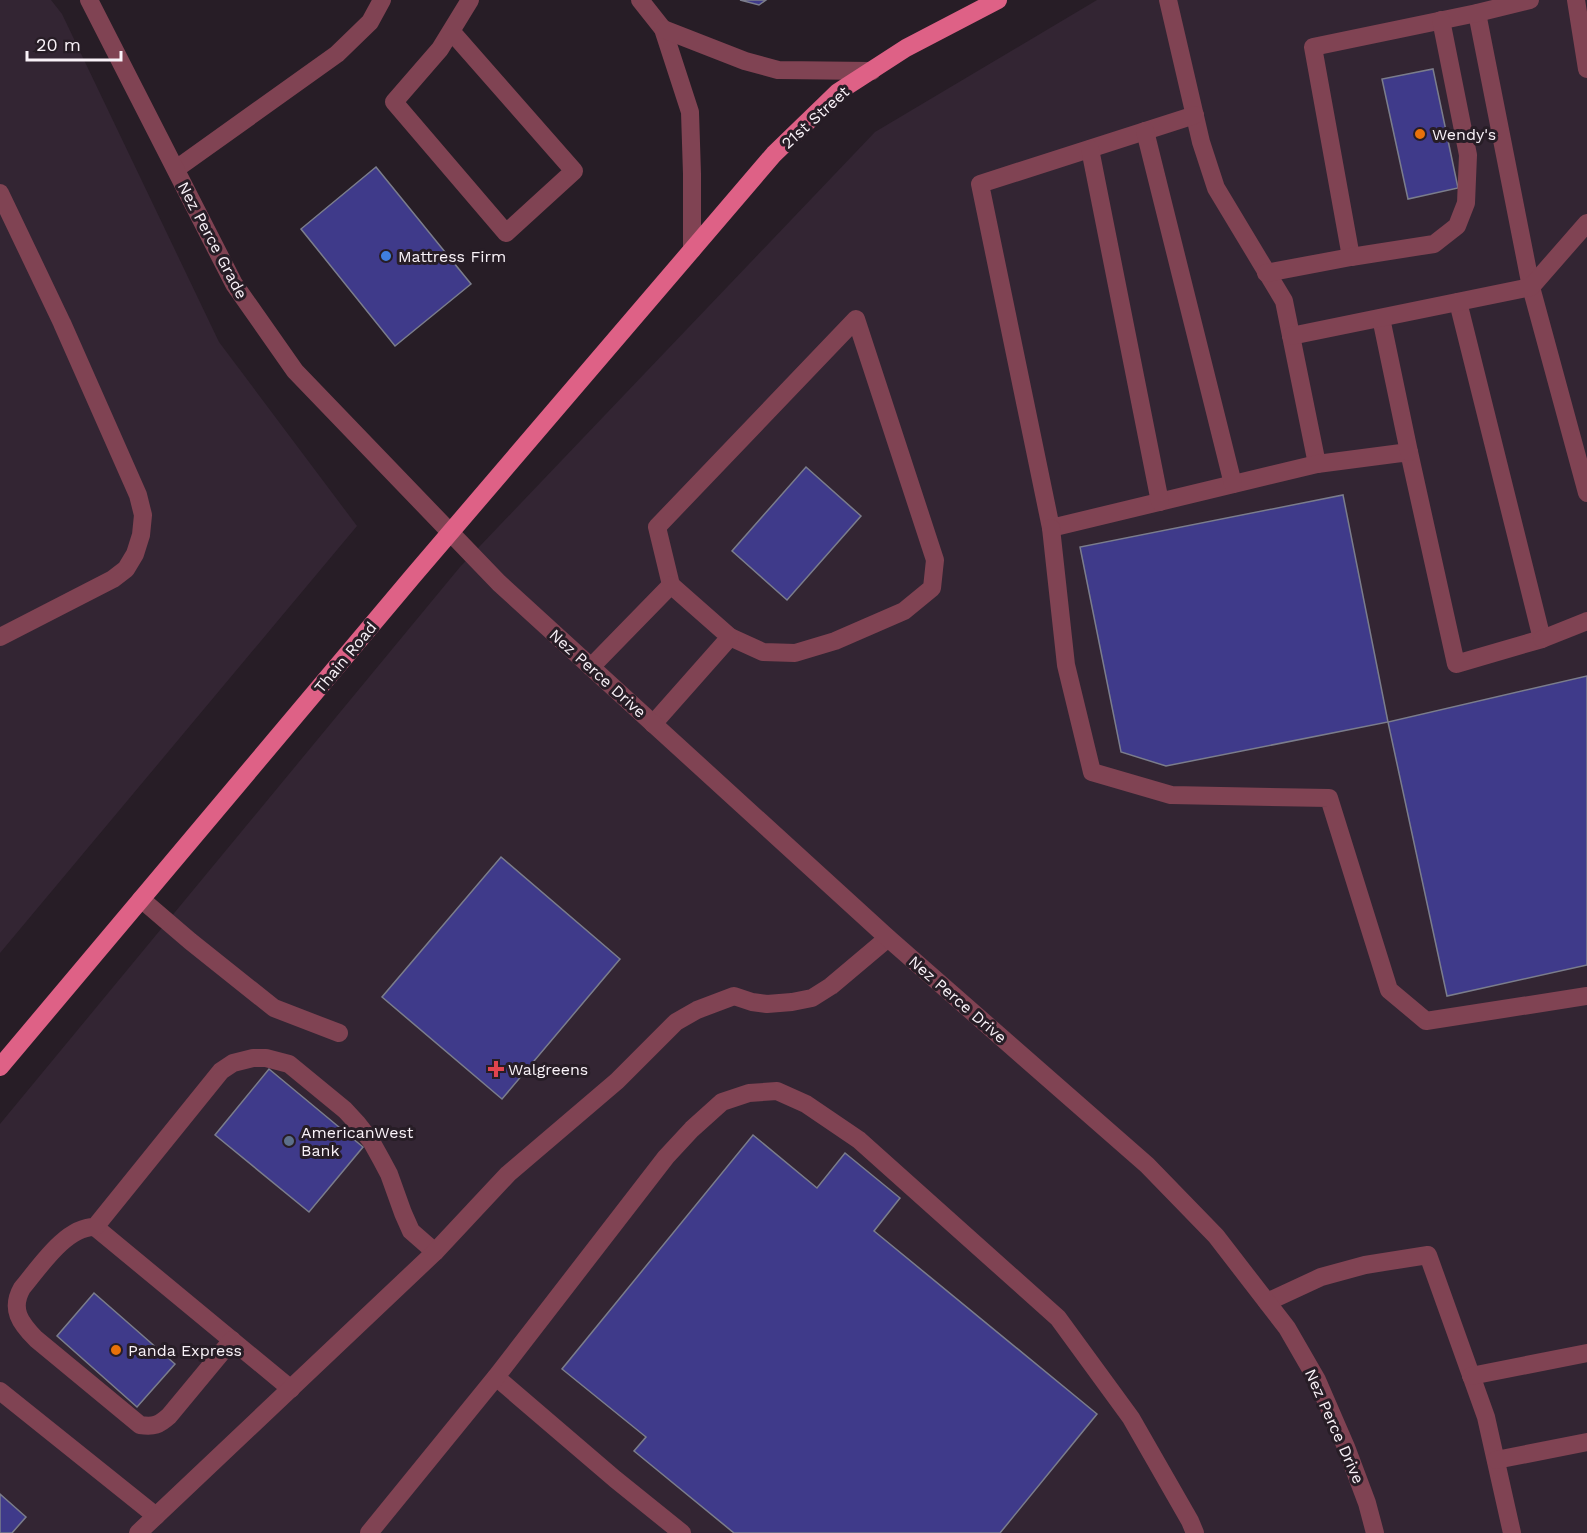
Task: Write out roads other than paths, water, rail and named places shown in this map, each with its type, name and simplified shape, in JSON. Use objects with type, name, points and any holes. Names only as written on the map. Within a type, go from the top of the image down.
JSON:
[{"type":"main road","name":"21st Street","points":[[692,249],[774,154],[838,92],[906,48],[998,0]]},
{"type":"main road","name":"Thain Road","points":[[0,1067],[449,533],[692,249]]},
{"type":"street","name":"Nez Perce Grade","points":[[89,0],[234,284],[295,371],[449,533]]},
{"type":"street","points":[[176,169],[337,54],[370,22],[382,0]]},
{"type":"street","points":[[451,31],[574,171],[506,233],[394,102],[440,49],[451,31],[470,0]]},
{"type":"street","points":[[640,0],[663,28],[690,112],[692,249]]},
{"type":"street","points":[[1168,0],[1201,142],[1216,188],[1284,302],[1317,464]]},
{"type":"street","points":[[1351,257],[1313,47],[1530,0]]},
{"type":"street","points":[[1576,0],[1587,69]]},
{"type":"street","points":[[1477,13],[1531,287],[1587,493]]},
{"type":"street","points":[[1266,273],[1434,244],[1457,226],[1466,203],[1468,155],[1441,20]]},
{"type":"street","points":[[663,28],[745,61],[778,70],[872,71]]},
{"type":"street","points":[[1195,115],[980,184],[1051,528],[1066,665],[1092,772],[1171,795],[1329,798],[1389,990],[1425,1022],[1587,996]]},
{"type":"street","points":[[1145,131],[1233,484]]},
{"type":"street","points":[[1090,149],[1160,502]]},
{"type":"street","points":[[0,193],[62,323],[138,495],[142,515],[141,535],[135,554],[126,569],[113,579],[0,637]]},
{"type":"street","points":[[1291,336],[1531,287],[1587,223]]},
{"type":"street","points":[[1458,302],[1542,639]]},
{"type":"street","points":[[1381,318],[1456,664],[1542,639],[1587,621]]},
{"type":"street","points":[[856,319],[935,560],[932,588],[904,611],[835,641],[795,653],[763,652],[730,637],[671,585],[657,527],[856,319]]},
{"type":"street","points":[[1051,528],[1317,464],[1409,452]]},
{"type":"street","name":"Nez Perce Drive","points":[[449,533],[499,584],[888,938],[1147,1165],[1216,1236],[1287,1328],[1317,1380],[1350,1456],[1375,1533]]},
{"type":"street","points":[[591,667],[671,585]]},
{"type":"street","points":[[653,724],[730,637]]},
{"type":"street","points":[[141,899],[274,1008],[339,1033]]},
{"type":"street","points":[[138,1533],[435,1252],[508,1174],[617,1081],[676,1022],[698,1010],[734,996],[767,1004],[812,998],[831,986],[888,938]]},
{"type":"street","points":[[95,1227],[220,1071],[233,1063],[253,1058],[266,1058],[289,1064],[345,1110],[357,1123],[371,1141],[389,1174],[411,1231],[435,1252]]},
{"type":"street","points":[[369,1533],[496,1377],[666,1157],[722,1102],[749,1093],[777,1091],[806,1104],[859,1140],[1058,1318],[1131,1418],[1195,1533]]},
{"type":"street","points":[[232,1340],[169,1416],[156,1426],[140,1425],[27,1330],[16,1309],[17,1297],[64,1239],[74,1232],[95,1227],[232,1340],[291,1389]]},
{"type":"street","points":[[1267,1302],[1321,1277],[1365,1265],[1428,1256],[1486,1416],[1512,1533]]},
{"type":"street","points":[[1471,1376],[1587,1353]]},
{"type":"street","points":[[496,1377],[682,1533]]},
{"type":"street","points":[[0,1390],[156,1516]]},
{"type":"street","points":[[1496,1460],[1587,1442]]},
{"type":"place","name":"Wendy's","points":[[1420,134]]},
{"type":"place","name":"Mattress Firm","points":[[386,256]]},
{"type":"place","name":"Walgreens","points":[[496,1069]]},
{"type":"place","name":"AmericanWest Bank","points":[[289,1141]]},
{"type":"place","name":"Panda Express","points":[[116,1350]]}]
